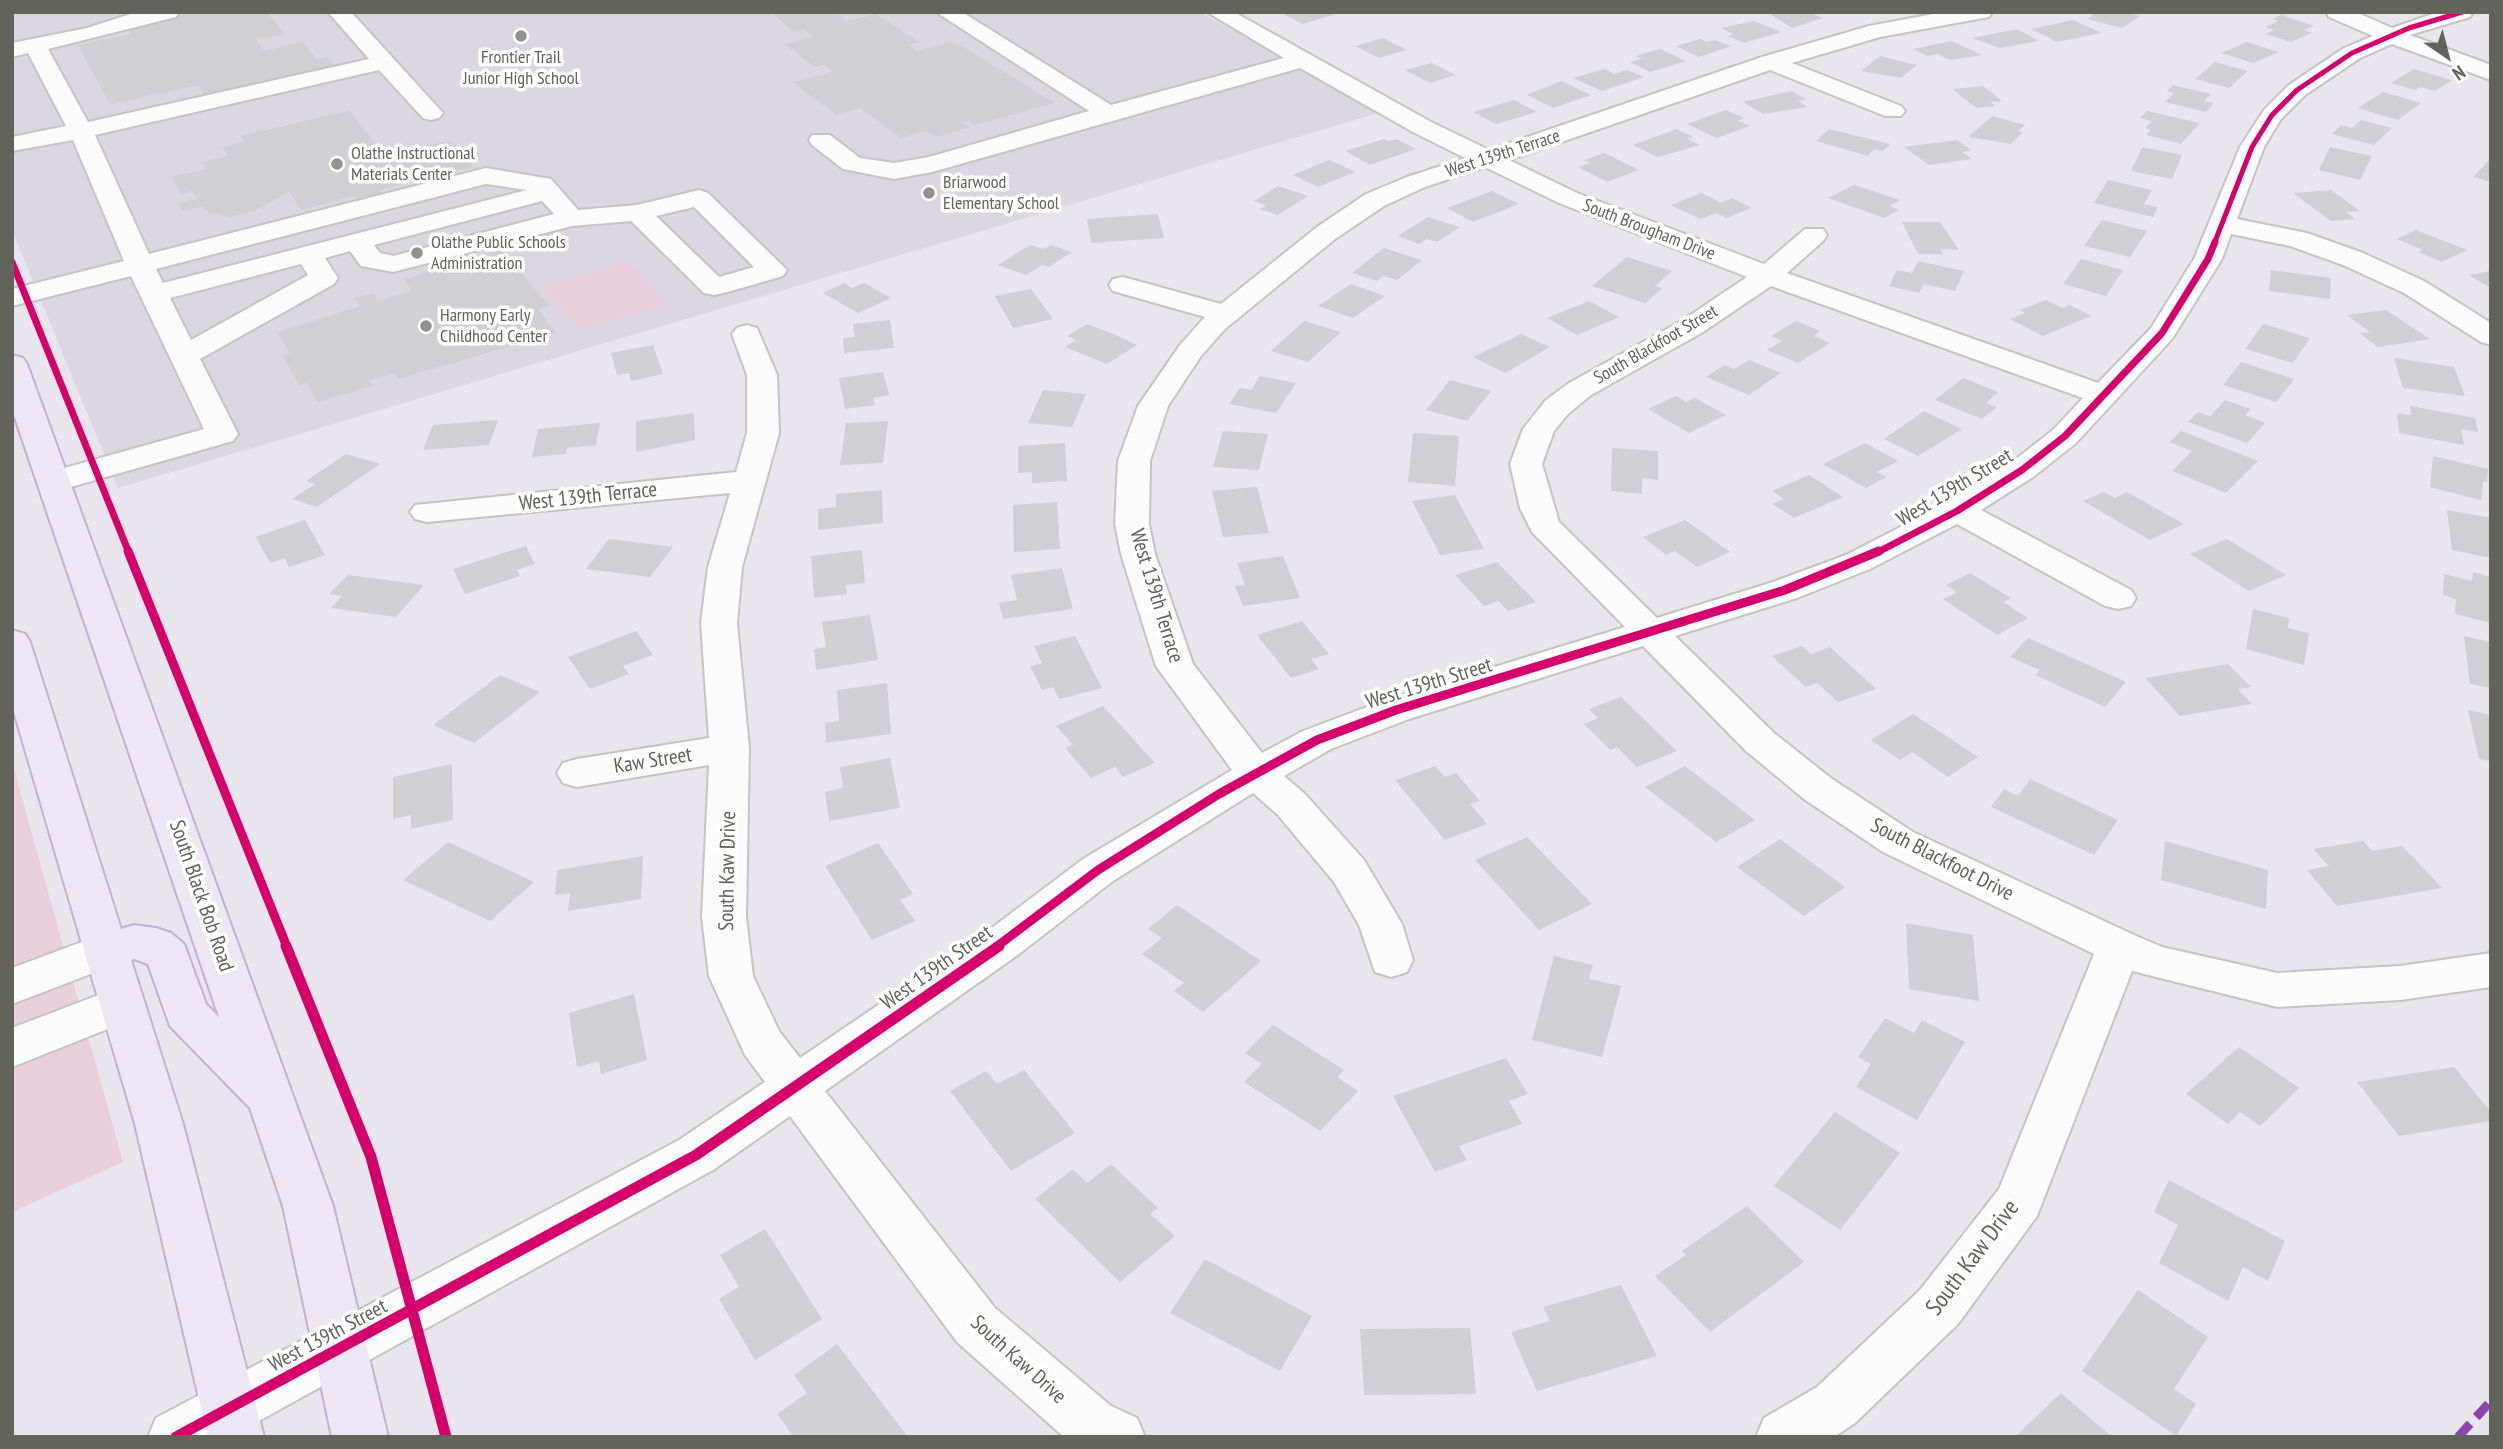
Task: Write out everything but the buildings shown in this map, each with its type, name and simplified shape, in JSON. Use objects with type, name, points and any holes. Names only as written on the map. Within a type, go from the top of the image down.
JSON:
[{"type":"main road","name":"South Black Bob Road","points":[[12,364],[273,1100],[307,1206],[360,1437]]},
{"type":"main road","points":[[12,642],[159,1124],[234,1422]]},
{"type":"main road","points":[[106,950],[134,942],[156,945],[168,956],[186,1013],[273,1100]]},
{"type":"street","points":[[55,481],[222,434],[153,294],[86,141],[24,47],[93,33],[122,22],[168,12]]},
{"type":"street","points":[[340,12],[431,113]]},
{"type":"street","points":[[947,12],[1108,113]]},
{"type":"street","name":"South Brougham Drive","points":[[1218,12],[1422,128],[1568,198],[1767,276],[2104,395]]},
{"type":"street","name":"West 139th Terrace","points":[[1391,960],[1380,924],[1349,871],[1291,804],[1256,774],[1175,666],[1138,554],[1132,524],[1134,461],[1153,406],[1190,351],[1226,314],[1349,215],[1395,191],[1770,62],[1877,31],[1981,12]]},
{"type":"street","points":[[2337,12],[2391,36],[2491,73]]},
{"type":"street","name":"West 139th Street","points":[[176,1437],[234,1422],[340,1350],[696,1155],[1004,942],[1098,870],[1317,740],[1396,710],[1651,634],[1785,590],[1857,562],[1957,511],[2044,454],[2104,395],[2162,332],[2208,259],[2245,161],[2272,115],[2298,90],[2332,65],[2391,36],[2462,12]]},
{"type":"street","points":[[821,141],[852,164],[894,171],[932,164],[1303,61]]},
{"type":"street","points":[[12,144],[86,141],[323,99],[327,96],[314,79],[385,62]]},
{"type":"street","points":[[1770,62],[1893,111]]},
{"type":"street","points":[[12,298],[486,176],[542,184],[571,218]]},
{"type":"street","points":[[153,294],[548,192]]},
{"type":"street","points":[[357,242],[371,260],[393,264],[571,218],[637,213]]},
{"type":"street","points":[[2221,224],[2297,239],[2353,259],[2414,288],[2491,336]]},
{"type":"street","name":"South Blackfoot Street","points":[[1529,475],[1527,464],[1531,446],[1557,407],[1580,389],[1693,326],[1767,276],[1814,235]]},
{"type":"street","points":[[184,356],[324,278],[309,254]]},
{"type":"street","points":[[1123,285],[1226,314]]},
{"type":"street","name":"South Kaw Drive","points":[[747,334],[762,374],[763,433],[725,567],[719,623],[729,748],[724,917],[731,976],[761,1042],[976,1325],[1091,1425],[1117,1437]]},
{"type":"street","name":"South Blackfoot Drive","points":[[1529,475],[1544,525],[1651,634],[1760,741],[1818,789],[1898,842],[2154,962],[2277,990],[2400,982],[2491,970]]},
{"type":"street","name":"West 139th Terrace","points":[[427,512],[749,481]]},
{"type":"street","name":"West 139th Street","points":[[1957,511],[2118,598]]},
{"type":"street","name":"Kaw Street","points":[[577,774],[729,748]]},
{"type":"street","name":"South Kaw Drive","points":[[1784,1437],[1836,1405],[1939,1307],[2019,1201],[2119,947]]},
{"type":"street","points":[[12,986],[106,950]]},
{"type":"street","points":[[12,1048],[122,1004]]},
{"type":"shaded area","name":"Olathe Public Schools Administration","points":[[12,12],[1199,12],[1385,111],[118,488],[12,230]]},
{"type":"shaded area","points":[[628,262],[667,304],[580,330],[543,286]]},
{"type":"shaded area","points":[[12,762],[123,1162],[12,1212]]},
{"type":"marked path","points":[[2458,1437],[2491,1401]]},
{"type":"cycle path","points":[[176,1437],[696,1155],[1004,942],[1098,870],[1219,794],[1317,740],[1396,710],[1785,590],[1858,562],[1957,511],[2022,470],[2065,436],[2162,333],[2208,259],[2252,147],[2272,115],[2297,90],[2352,53],[2409,28],[2462,12]]},
{"type":"cycle path","points":[[12,262],[371,1157],[446,1437]]},
{"type":"place","name":"Frontier Trail Junior High School","points":[[521,36]]},
{"type":"place","name":"Olathe Instructional Materials Center","points":[[337,164]]},
{"type":"place","name":"Briarwood Elementary School","points":[[929,193]]},
{"type":"place","name":"Olathe Public Schools Administration","points":[[417,253]]},
{"type":"place","name":"Harmony Early Childhood Center","points":[[426,326]]}]
